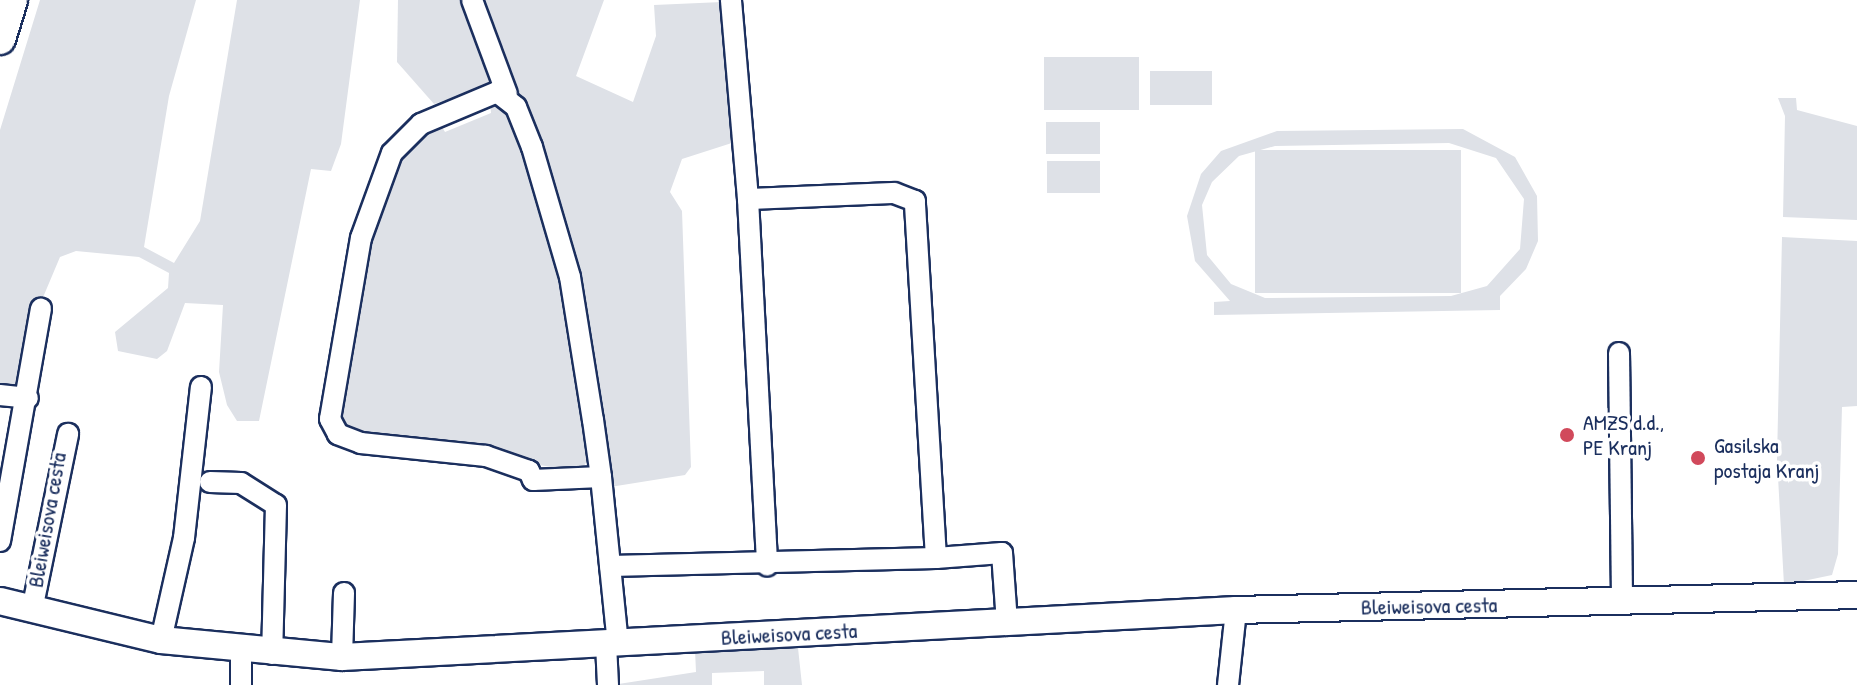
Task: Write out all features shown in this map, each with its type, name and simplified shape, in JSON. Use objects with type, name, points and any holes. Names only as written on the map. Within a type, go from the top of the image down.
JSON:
[{"type":"highway","points":[[0,39],[12,0]]},
{"type":"main road","name":"Bleiweisova cesta","points":[[0,601],[161,640],[241,652],[342,657],[1236,610],[1622,604],[1857,595]]},
{"type":"street","points":[[472,0],[507,94],[532,147],[570,277],[601,477],[610,566],[612,644],[608,685]]},
{"type":"street","points":[[731,0],[748,199],[767,566]]},
{"type":"street","points":[[507,94],[442,112],[392,153],[361,238],[330,419],[338,434],[361,443],[486,456],[529,471],[533,480],[601,477]]},
{"type":"street","points":[[748,199],[894,193],[915,201],[936,558]]},
{"type":"street","name":"Bleiweisova cesta","points":[[0,541],[28,398],[41,309]]},
{"type":"street","points":[[1619,353],[1622,604]]},
{"type":"street","points":[[161,640],[184,538],[201,387]]},
{"type":"street","points":[[0,395],[28,398]]},
{"type":"street","name":"Bleiweisova cesta","points":[[32,610],[68,434]]},
{"type":"street","points":[[210,482],[241,483],[276,505],[272,654]]},
{"type":"street","points":[[610,566],[767,566],[1002,553],[1007,622]]},
{"type":"street","points":[[342,657],[344,593]]},
{"type":"street","points":[[1228,685],[1236,610]]},
{"type":"street","points":[[241,652],[241,685]]},
{"type":"shaded area","points":[[40,0],[196,0],[169,96],[144,247],[174,263],[200,221],[237,0],[360,0],[341,144],[331,171],[311,169],[259,421],[237,421],[227,405],[219,372],[223,305],[185,303],[167,351],[157,359],[118,351],[115,332],[168,288],[169,273],[139,257],[76,251],[60,257],[36,314],[25,393],[0,390],[0,130]]},
{"type":"shaded area","points":[[398,0],[468,0],[493,84],[434,104],[397,62]]},
{"type":"shaded area","points":[[481,0],[604,0],[576,76],[633,102],[656,36],[654,5],[722,2],[738,141],[682,159],[670,192],[682,211],[691,467],[685,475],[610,487],[526,118]]},
{"type":"shaded area","points":[[1044,57],[1139,57],[1139,110],[1044,110]]},
{"type":"shaded area","points":[[1150,71],[1212,71],[1212,105],[1150,105]]},
{"type":"shaded area","points":[[1778,98],[1796,98],[1797,110],[1857,126],[1857,220],[1783,217],[1785,116]]},
{"type":"shaded area","points":[[490,101],[510,108],[567,287],[589,458],[580,472],[339,430],[338,397],[368,238],[395,169],[438,120],[445,132],[491,113]]},
{"type":"shaded area","points":[[1046,122],[1100,122],[1100,154],[1046,154]]},
{"type":"shaded area","points":[[1463,129],[1515,157],[1537,196],[1538,241],[1526,269],[1500,296],[1500,310],[1214,315],[1214,302],[1230,301],[1195,261],[1187,216],[1201,174],[1221,151],[1277,131]],"holes":[[[1449,143],[1496,158],[1524,199],[1520,249],[1487,286],[1451,296],[1265,298],[1231,284],[1207,255],[1202,205],[1212,182],[1239,156],[1275,146]]]},
{"type":"shaded area","points":[[1255,150],[1461,150],[1461,293],[1255,293]]},
{"type":"shaded area","points":[[1047,161],[1100,161],[1100,193],[1047,193]]},
{"type":"shaded area","points":[[1782,237],[1857,241],[1857,406],[1842,407],[1838,554],[1832,575],[1784,585],[1777,459]]},
{"type":"shaded area","points":[[798,648],[802,685],[764,685],[764,671],[712,673],[712,685],[612,685],[696,672],[695,650]]},
{"type":"place","name":"AMZS d.d., PE Kranj","points":[[1567,435]]},
{"type":"place","name":"Gasilska postaja Kranj","points":[[1698,458]]}]
